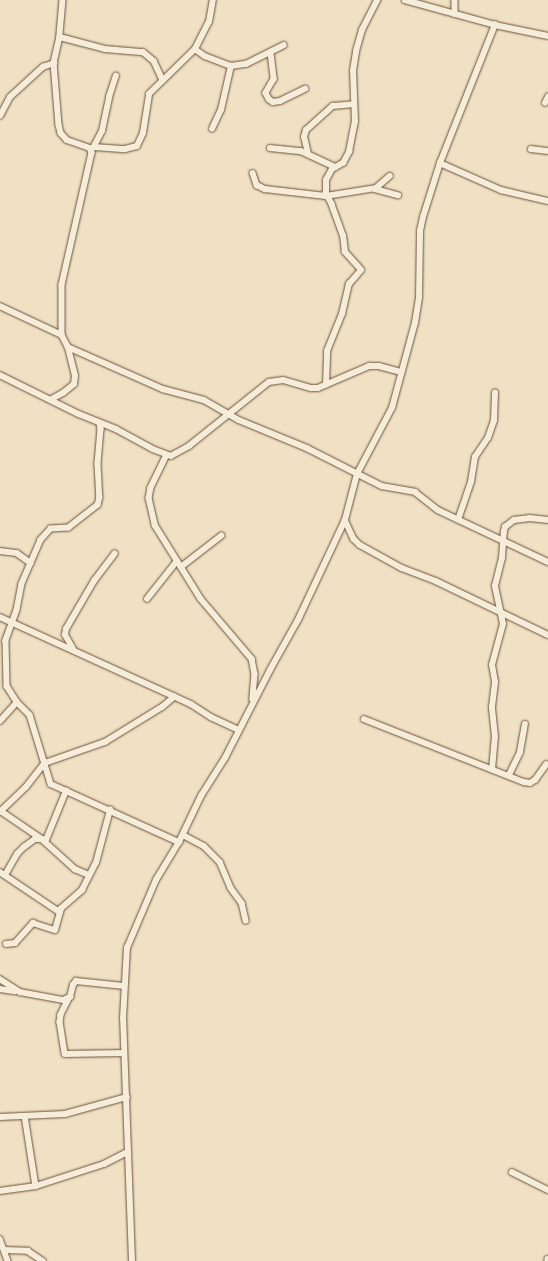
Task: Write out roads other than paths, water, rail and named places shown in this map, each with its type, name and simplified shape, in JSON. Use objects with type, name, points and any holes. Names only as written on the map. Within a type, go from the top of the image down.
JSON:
[{"type":"street","points":[[63,0],[60,37],[54,63],[61,133],[67,140],[93,148],[125,149],[137,146],[143,133],[147,98],[195,49],[209,22],[213,0]]},
{"type":"street","points":[[326,385],[327,350],[342,314],[349,284],[361,270],[345,252],[343,236],[332,205],[326,196],[328,174],[343,163],[348,152],[355,122],[353,71],[356,51],[362,30],[378,0]]},
{"type":"street","points":[[406,0],[495,25],[548,36]]},
{"type":"street","points":[[455,0],[455,14]]},
{"type":"street","points":[[132,1261],[124,1053],[124,986],[128,943],[156,880],[183,835],[202,796],[298,620],[345,520],[357,474],[392,408],[412,334],[419,298],[422,217],[440,164],[495,25]]},
{"type":"street","points":[[60,37],[105,49],[143,52],[154,61],[163,80]]},
{"type":"street","points":[[195,49],[205,56],[231,66],[246,64],[284,45]]},
{"type":"street","points":[[271,53],[274,79],[266,93],[269,99],[275,102],[305,89]]},
{"type":"street","points":[[0,116],[10,97],[43,67],[54,63]]},
{"type":"street","points":[[212,129],[221,110],[231,66]]},
{"type":"street","points":[[52,399],[63,394],[74,384],[75,376],[68,347],[62,335],[62,294],[65,269],[78,222],[93,148],[102,131],[109,97],[116,76]]},
{"type":"street","points":[[308,154],[304,135],[306,130],[333,106],[354,104]]},
{"type":"street","points":[[270,148],[292,149],[336,167]]},
{"type":"street","points":[[531,149],[548,151]]},
{"type":"street","points":[[440,164],[501,190],[548,200]]},
{"type":"street","points":[[253,173],[258,185],[265,189],[326,196],[371,189],[380,186],[390,176]]},
{"type":"street","points":[[371,189],[398,195]]},
{"type":"street","points":[[0,306],[62,335]]},
{"type":"street","points":[[68,347],[163,389],[204,400],[246,423],[306,448],[389,488],[415,492],[430,504],[458,520],[548,562]]},
{"type":"street","points":[[0,376],[116,429],[167,455],[178,454],[259,388],[277,380],[311,388],[326,385],[369,366],[380,366],[401,372]]},
{"type":"street","points":[[458,520],[471,482],[475,457],[488,438],[494,421],[494,393]]},
{"type":"street","points":[[100,423],[102,429],[98,464],[100,484],[98,505],[69,528],[51,529],[47,532],[22,584],[6,641],[5,671],[10,693],[30,715],[51,784],[179,842]]},
{"type":"street","points":[[167,455],[151,488],[149,498],[155,525],[201,599],[252,659],[255,674],[252,703]]},
{"type":"street","points":[[492,770],[495,737],[492,707],[495,682],[492,665],[502,628],[495,586],[502,558],[502,542],[505,527],[514,520],[530,518],[548,520]]},
{"type":"street","points":[[345,520],[354,539],[360,545],[402,568],[436,581],[548,635]]},
{"type":"street","points":[[181,567],[221,536]]},
{"type":"street","points":[[0,551],[17,553],[31,563]]},
{"type":"street","points":[[74,651],[65,634],[66,629],[94,580],[114,554]]},
{"type":"street","points":[[148,599],[178,561]]},
{"type":"street","points":[[0,617],[174,697],[239,730]]},
{"type":"street","points":[[89,875],[75,869],[44,840],[1,812],[26,787],[45,763],[105,742],[162,708],[174,697]]},
{"type":"street","points":[[0,721],[17,702]]},
{"type":"street","points":[[364,719],[492,770],[530,783],[535,780],[546,765]]},
{"type":"street","points":[[509,775],[520,752],[525,724]]},
{"type":"street","points":[[44,840],[66,791]]},
{"type":"street","points":[[6,944],[15,943],[33,923],[55,930],[61,909],[82,890],[96,863],[110,810]]},
{"type":"street","points":[[183,835],[204,846],[220,862],[231,888],[242,903],[246,921]]},
{"type":"street","points":[[44,840],[35,839],[24,847],[3,874],[54,910],[61,909]]},
{"type":"street","points":[[0,979],[17,991]]},
{"type":"street","points":[[124,986],[76,981],[61,1015],[60,1022],[65,1054],[124,1053]]},
{"type":"street","points":[[0,989],[52,999],[67,999],[70,997]]},
{"type":"street","points":[[0,1118],[66,1114],[126,1097]]},
{"type":"street","points":[[25,1116],[36,1186]]},
{"type":"street","points":[[0,1191],[36,1186],[104,1164],[128,1152]]},
{"type":"street","points":[[512,1172],[548,1190]]},
{"type":"street","points":[[0,1238],[8,1261]]},
{"type":"street","points":[[4,1250],[28,1251],[43,1261]]}]
